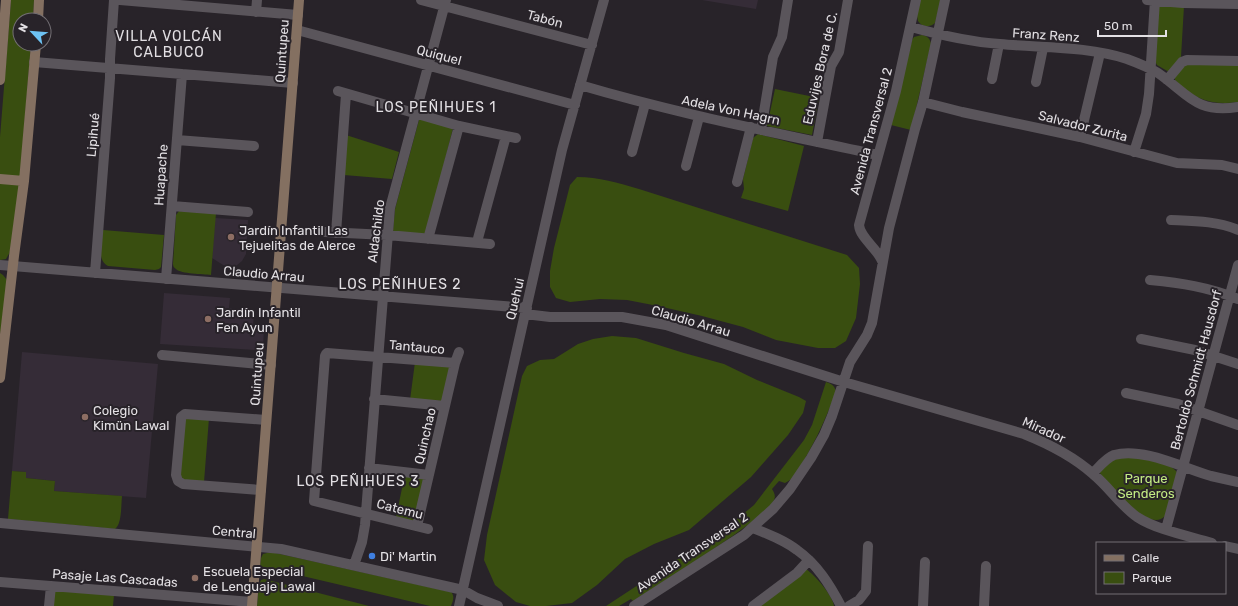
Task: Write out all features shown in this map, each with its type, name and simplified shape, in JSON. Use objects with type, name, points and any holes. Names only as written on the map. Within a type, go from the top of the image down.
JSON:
[{"type":"street","points":[[0,79],[6,0]]},
{"type":"street","points":[[38,12],[39,0]]},
{"type":"street","name":"Lipihué","points":[[95,273],[110,78],[114,0]]},
{"type":"street","points":[[120,0],[190,3],[256,12],[298,15]]},
{"type":"street","points":[[256,12],[257,0]]},
{"type":"street","name":"Quintupeu","points":[[252,604],[299,0]]},
{"type":"street","name":"Tabón","points":[[421,0],[445,3],[592,46]]},
{"type":"street","name":"Quehui","points":[[459,606],[562,150],[604,0]]},
{"type":"street","points":[[737,182],[756,128],[773,57],[782,37],[788,0]]},
{"type":"street","name":"Eduvijes Bora de C.","points":[[818,142],[831,66],[839,52],[848,0]]},
{"type":"street","name":"Avenida Transversal 2","points":[[882,261],[878,253],[859,230],[859,225],[896,91],[916,0]]},
{"type":"street","name":"Avenida Transversal 2","points":[[634,606],[753,528],[786,494],[811,458],[828,425],[850,362],[867,335],[872,323],[882,261],[898,194],[923,102],[945,0]]},
{"type":"street","points":[[1134,152],[1146,114],[1149,94],[1151,69],[1152,0],[1183,3],[1238,4]]},
{"type":"street","name":"Aldachildo","points":[[354,565],[362,542],[365,514],[390,208],[445,3]]},
{"type":"street","name":"Franz Renz","points":[[910,28],[969,41],[1100,53],[1125,59],[1151,69],[1167,80],[1188,98],[1200,105],[1220,109],[1238,107]]},
{"type":"street","name":"Quiquel","points":[[297,30],[575,105]]},
{"type":"street","points":[[992,79],[999,44]]},
{"type":"street","points":[[1036,82],[1044,48]]},
{"type":"street","points":[[0,378],[24,181],[35,52]]},
{"type":"street","points":[[1080,137],[1100,53]]},
{"type":"street","points":[[1167,80],[1182,62],[1187,60],[1238,61]]},
{"type":"street","points":[[34,62],[293,83]]},
{"type":"street","name":"Huapache","points":[[166,279],[182,74]]},
{"type":"street","name":"Adela Von Hagrn","points":[[580,85],[645,104],[878,155]]},
{"type":"street","points":[[336,233],[342,93],[459,126],[511,137],[477,242]]},
{"type":"street","name":"Salvador Zurita","points":[[923,102],[962,112],[1080,137],[1177,163],[1222,165],[1238,169]]},
{"type":"street","points":[[632,152],[645,104]]},
{"type":"street","points":[[686,166],[699,116]]},
{"type":"street","points":[[428,239],[459,126]]},
{"type":"street","points":[[177,140],[254,146]]},
{"type":"street","points":[[0,179],[24,181]]},
{"type":"street","points":[[172,206],[248,212]]},
{"type":"street","points":[[1171,220],[1208,222],[1238,230]]},
{"type":"street","points":[[325,232],[387,235],[490,244]]},
{"type":"street","name":"Bertoldo Schmidt Hausdorf","points":[[1166,529],[1213,355],[1234,297],[1238,265]]},
{"type":"street","name":"Claudio Arrau","points":[[0,266],[382,296],[526,311],[550,317],[622,316],[666,325],[844,382]]},
{"type":"street","points":[[1150,280],[1187,284],[1234,297]]},
{"type":"street","points":[[1141,339],[1179,346],[1213,355],[1238,364]]},
{"type":"street","name":"Quinchao","points":[[418,526],[455,363],[459,352]]},
{"type":"street","name":"Tantauco","points":[[365,514],[316,502],[313,499],[326,354],[378,356],[455,363]]},
{"type":"street","points":[[162,355],[271,365]]},
{"type":"street","name":"Mirador","points":[[844,382],[1024,434],[1045,443],[1064,453],[1093,473],[1132,514],[1144,521],[1209,542]]},
{"type":"street","points":[[1126,393],[1162,400],[1238,425]]},
{"type":"street","points":[[374,399],[445,406]]},
{"type":"street","points":[[261,490],[183,484],[178,481],[176,475],[180,420],[183,415],[266,420]]},
{"type":"street","points":[[1093,473],[1114,455],[1145,455],[1212,476],[1238,482]]},
{"type":"street","points":[[369,468],[429,475]]},
{"type":"street","name":"Catemu","points":[[365,514],[428,529]]},
{"type":"street","name":"Central","points":[[0,523],[281,549],[463,590],[498,606]]},
{"type":"street","points":[[753,528],[786,543],[809,560],[828,582],[841,606]]},
{"type":"street","points":[[848,606],[859,600],[866,591],[868,546]]},
{"type":"street","points":[[1226,546],[1238,549]]},
{"type":"street","points":[[753,606],[784,584],[809,560]]},
{"type":"street","points":[[923,606],[925,562]]},
{"type":"street","points":[[984,606],[986,566]]},
{"type":"street","name":"Pasaje Las Cascadas","points":[[0,582],[252,604]]},
{"type":"street","points":[[49,606],[51,586]]},
{"type":"shaded area","points":[[702,0],[758,0],[756,9]]},
{"type":"shaded area","name":"Jardín Infantil Las Tejuelitas de Alerce","points":[[215,218],[248,220],[246,254],[242,261],[231,270],[212,258]]},
{"type":"shaded area","name":"Jardín Infantil Fen Ayun","points":[[164,293],[230,298],[229,308],[254,310],[253,328],[264,329],[263,347],[258,350],[160,344]]},
{"type":"shaded area","name":"Colegio Kimün Lawal","points":[[22,352],[158,364],[146,498],[54,491],[55,481],[26,478],[26,472],[12,471]]},
{"type":"green space","points":[[11,0],[34,0],[33,12],[12,12],[12,52],[30,52],[20,178],[10,252],[6,259],[0,260],[0,137]]},
{"type":"green space","points":[[920,0],[941,0],[935,23],[933,25],[922,25],[918,21],[917,16]]},
{"type":"green space","points":[[1158,5],[1184,6],[1181,57],[1169,72],[1157,65],[1155,61]]},
{"type":"green space","points":[[922,35],[930,40],[931,44],[911,130],[891,125],[912,40],[914,37]]},
{"type":"green space","points":[[1238,63],[1238,102],[1220,103],[1204,100],[1189,92],[1175,80],[1175,77],[1184,64]]},
{"type":"green space","points":[[775,89],[819,98],[812,135],[767,126]]},
{"type":"green space","points":[[421,119],[453,128],[427,232],[422,235],[394,232],[395,209],[419,120]]},
{"type":"green space","points":[[758,134],[804,146],[788,211],[741,198],[744,189],[743,179],[753,138]]},
{"type":"green space","points":[[346,135],[399,152],[392,179],[344,175]]},
{"type":"green space","points":[[577,177],[601,179],[639,189],[847,255],[859,268],[860,284],[856,318],[846,341],[835,348],[818,348],[776,340],[743,327],[702,316],[627,300],[600,299],[570,302],[556,298],[550,287],[550,271],[554,248],[570,185]]},
{"type":"green space","points":[[179,211],[216,213],[211,275],[182,272],[174,267],[176,215]]},
{"type":"green space","points":[[103,230],[164,235],[161,267],[155,270],[108,266],[104,263],[101,255]]},
{"type":"green space","points":[[0,273],[7,280],[0,338]]},
{"type":"green space","points":[[612,336],[636,338],[724,364],[806,401],[803,413],[788,435],[751,477],[689,530],[654,544],[625,559],[597,585],[572,603],[530,606],[516,602],[495,585],[484,560],[487,535],[522,376],[527,366],[540,360],[554,359],[578,344],[593,339]]},
{"type":"green space","points":[[415,362],[451,365],[443,401],[410,400]]},
{"type":"green space","points":[[826,382],[835,388],[836,392],[829,411],[796,474],[785,483],[779,481],[772,489],[775,499],[771,505],[750,524],[722,544],[633,601],[631,599],[619,606],[606,606],[731,524],[754,505],[804,440],[812,425]]},
{"type":"green space","points":[[209,418],[204,482],[183,480],[179,473],[184,419]]},
{"type":"green space","name":"Parque Senderos","points":[[1117,456],[1157,460],[1165,463],[1177,472],[1165,516],[1158,520],[1150,519],[1140,514],[1122,498],[1102,476],[1100,470]]},
{"type":"green space","points":[[12,471],[26,472],[26,478],[55,481],[54,491],[122,496],[120,519],[117,527],[115,529],[8,519]]},
{"type":"green space","points":[[405,474],[421,476],[425,480],[414,520],[412,521],[396,517]]},
{"type":"green space","points":[[271,552],[451,592],[453,595],[453,600],[451,606],[430,606],[260,566],[263,554]]},
{"type":"green space","points":[[806,569],[823,586],[834,606],[758,606]]},
{"type":"green space","points":[[264,579],[369,606],[257,606],[259,585],[261,580]]},
{"type":"green space","points":[[56,591],[114,595],[113,606],[53,606],[54,593]]},
{"type":"place","name":"Jardín Infantil Las Tejuelitas de Alerce","points":[[231,237]]},
{"type":"place","name":"Jardín Infantil Fen Ayun","points":[[208,319]]},
{"type":"place","name":"Colegio Kimün Lawal","points":[[85,417]]},
{"type":"place","name":"Di' Martin","points":[[372,556]]},
{"type":"place","name":"Escuela Especial de Lenguaje Lawal","points":[[195,578]]},
{"type":"district","name":"VILLA VOLCÁN CALBUCO","points":[[169,44]]},
{"type":"district","name":"LOS PEÑIHUES 1","points":[[436,107]]},
{"type":"district","name":"LOS PEÑIHUES 2","points":[[400,284]]},
{"type":"district","name":"LOS PEÑIHUES 3","points":[[358,481]]}]
